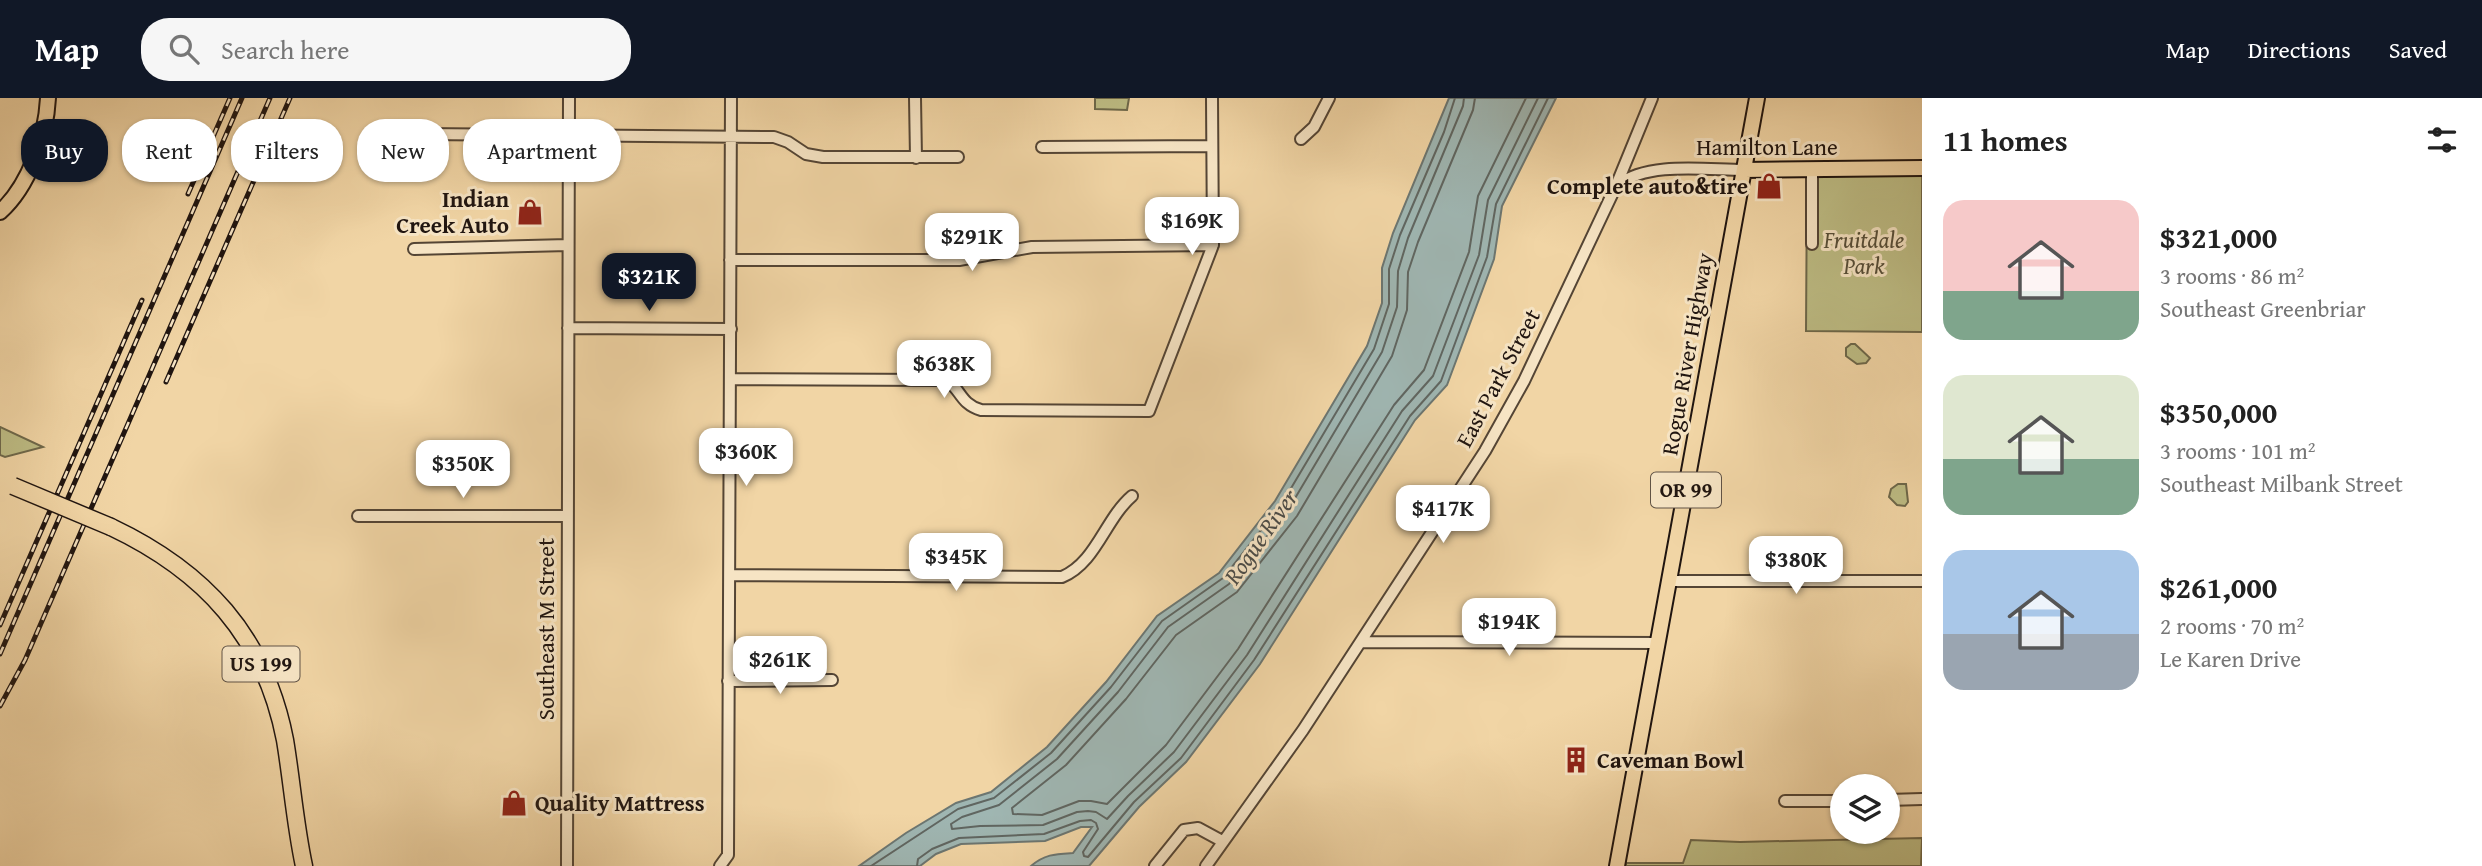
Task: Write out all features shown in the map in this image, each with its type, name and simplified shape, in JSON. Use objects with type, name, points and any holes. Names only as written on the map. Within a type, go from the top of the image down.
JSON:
[{"type":"highway","name":"US 199","points":[[6,483],[111,527],[168,558],[200,583],[224,608],[255,652],[272,692],[280,719],[303,866]]},
{"type":"main road","points":[[0,212],[11,202],[31,165],[45,122],[48,98]]},
{"type":"main road","name":"Rogue River Highway","points":[[1617,866],[1757,98]]},
{"type":"main road","name":"Hamilton Lane","points":[[1744,170],[1922,168]]},
{"type":"street","name":"Southeast M Street","points":[[569,98],[569,119]]},
{"type":"street","points":[[720,866],[728,855],[731,98]]},
{"type":"street","points":[[915,98],[916,158]]},
{"type":"street","points":[[731,379],[946,380],[952,384],[964,403],[981,410],[1149,411],[1213,245],[1212,98]]},
{"type":"street","points":[[1301,139],[1314,127],[1329,98]]},
{"type":"street","name":"East Park Street","points":[[1206,866],[1303,730],[1505,417],[1616,186],[1652,98]]},
{"type":"street","points":[[621,136],[775,137],[806,154],[823,157],[958,157]]},
{"type":"street","points":[[1042,148],[1212,146]]},
{"type":"street","name":"Hamilton Lane","points":[[1616,186],[1634,175],[1655,170],[1744,170]]},
{"type":"street","points":[[1812,170],[1812,244]]},
{"type":"street","name":"Southeast M Street","points":[[567,866],[569,182]]},
{"type":"street","points":[[414,249],[568,245]]},
{"type":"street","points":[[730,260],[959,260],[1032,247],[1213,245]]},
{"type":"street","points":[[568,328],[730,329]]},
{"type":"street","points":[[730,575],[1062,577],[1080,568],[1116,512],[1132,496]]},
{"type":"street","points":[[358,516],[567,516]]},
{"type":"street","points":[[1669,580],[1922,580]]},
{"type":"street","points":[[1361,642],[1657,643]]},
{"type":"street","points":[[728,681],[832,680]]},
{"type":"street","points":[[1900,800],[1922,799]]},
{"type":"street","points":[[1785,801],[1830,801]]},
{"type":"street","points":[[1155,866],[1184,830],[1198,828],[1222,841]]},
{"type":"green space","points":[[1095,98],[1129,98],[1127,110],[1095,109]]},
{"type":"green space","name":"Fruitdale Park","points":[[1807,176],[1922,176],[1922,332],[1806,331]]},
{"type":"green space","points":[[1855,344],[1870,358],[1866,363],[1857,364],[1846,356],[1846,348]]},
{"type":"green space","points":[[0,427],[43,447],[5,457],[0,455]]},
{"type":"green space","points":[[1898,484],[1906,484],[1908,502],[1905,506],[1897,505],[1889,497],[1891,489]]},
{"type":"green space","points":[[1900,838],[1922,838],[1921,866],[1626,866],[1626,863],[1683,863],[1691,840],[1830,840],[1830,844],[1900,844]]},
{"type":"water","name":"Rogue River","points":[[1449,98],[1556,98],[1502,206],[1494,259],[1447,385],[1415,420],[1260,664],[1186,762],[1139,807],[1089,866],[1031,866],[1046,857],[1073,853],[1092,827],[1081,827],[1045,841],[961,844],[936,854],[920,866],[859,866],[956,803],[991,792],[1047,747],[1106,682],[1157,616],[1219,573],[1275,501],[1367,346],[1382,303],[1382,268],[1393,233]]},
{"type":"railway","points":[[188,194],[230,98]]},
{"type":"railway","points":[[0,654],[242,98]]},
{"type":"railway","points":[[0,706],[25,660],[270,98]]},
{"type":"railway","points":[[166,382],[290,98]]},
{"type":"railway","points":[[0,625],[142,300]]},
{"type":"place","name":"Complete auto&tire","points":[[1769,186]]},
{"type":"place","name":"Indian Creek Auto","points":[[530,212]]},
{"type":"place","name":"Caveman Bowl","points":[[1576,760]]},
{"type":"place","name":"Quality Mattress","points":[[514,803]]}]
